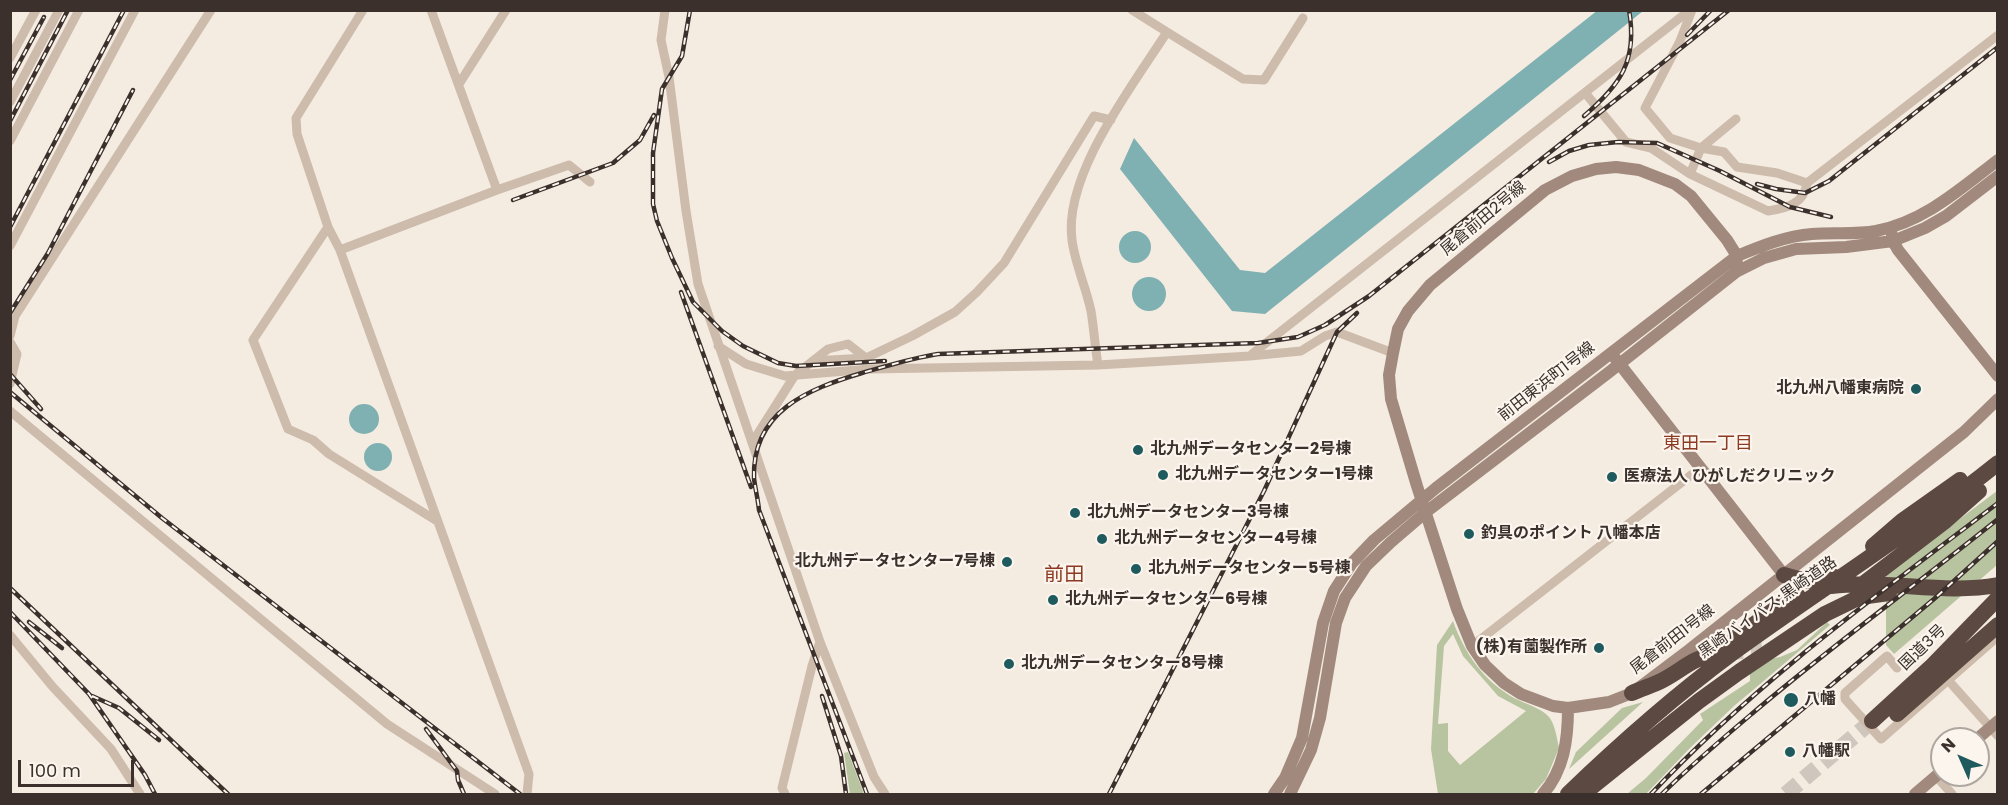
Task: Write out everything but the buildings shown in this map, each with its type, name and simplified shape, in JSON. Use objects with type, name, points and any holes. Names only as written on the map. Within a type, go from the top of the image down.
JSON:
[{"type":"highway","points":[[1784,575],[1810,582],[1824,581],[1838,575],[1853,565],[1902,521],[1998,453]]},
{"type":"highway","name":"黒崎バイパス;黒崎道路","points":[[1559,790],[1688,687],[1928,517],[1998,463]]},
{"type":"highway","name":"黒崎バイパス;黒崎道路","points":[[1582,795],[1648,731],[1695,693],[1998,475]]},
{"type":"highway","points":[[1757,657],[1800,640],[1846,598],[1944,522],[1984,486]]},
{"type":"highway","points":[[1559,790],[1602,748],[1689,673],[1795,597],[1820,588],[1853,584],[1975,588],[1998,585]]},
{"type":"highway","points":[[1582,795],[1757,657],[1825,614],[1860,597],[1881,593],[1966,596],[1998,592]]},
{"type":"highway","name":"国道3号","points":[[1998,598],[1875,726],[1998,625]]},
{"type":"highway","points":[[1632,693],[1660,682],[1689,662],[1706,655],[1719,653]]},
{"type":"street","points":[[10,58],[36,10]]},
{"type":"street","points":[[10,102],[59,10]]},
{"type":"street","points":[[10,141],[79,10]]},
{"type":"street","points":[[10,246],[135,10]]},
{"type":"street","points":[[10,336],[15,316],[211,10]]},
{"type":"street","points":[[363,10],[296,118],[297,134],[328,227],[340,250],[529,774],[527,795]]},
{"type":"street","points":[[431,10],[496,190]]},
{"type":"street","points":[[459,84],[506,10]]},
{"type":"street","points":[[665,10],[661,40],[669,77],[698,284],[820,642],[874,777],[885,795]]},
{"type":"street","points":[[1132,10],[1243,79],[1264,80],[1303,18]]},
{"type":"street","points":[[1250,356],[1691,10]]},
{"type":"street","points":[[1691,10],[1680,41],[1645,108],[1670,138],[1701,148],[1724,152],[1737,167],[1777,173],[1807,183]]},
{"type":"street","points":[[1098,365],[1090,311],[1072,240],[1072,212],[1078,184],[1111,120],[1167,32]]},
{"type":"street","points":[[1586,94],[1626,142],[1652,148],[1690,174],[1768,211],[1790,207],[1805,193],[1807,183],[1998,35]]},
{"type":"street","points":[[813,361],[867,358],[955,312],[1004,263],[1095,117],[1111,120]]},
{"type":"street","points":[[1690,174],[1701,148],[1736,119]]},
{"type":"street","name":"前田東浜町1号線","points":[[1290,795],[1311,750],[1320,718],[1336,623],[1345,598],[1366,566],[1424,506],[1611,352],[1737,256],[1794,237],[1819,233],[1860,233],[1914,219],[1941,204],[1998,160]]},
{"type":"street","points":[[340,250],[496,190],[569,165],[590,182]]},
{"type":"street","name":"尾倉前田2号線","points":[[1424,506],[1392,399],[1389,375],[1398,329],[1420,294],[1545,190],[1572,176],[1588,171],[1616,167],[1639,170],[1676,184],[1691,196],[1737,256]]},
{"type":"street","name":"前田東浜町1号線","points":[[1274,795],[1285,778],[1302,738],[1323,622],[1334,591],[1360,555],[1620,363],[1736,272],[1764,258],[1796,249],[1846,247],[1893,241],[1925,228],[1946,216],[1998,176]]},
{"type":"street","points":[[328,227],[253,340],[288,429],[313,440],[329,454],[437,521]]},
{"type":"street","points":[[1890,227],[1893,241],[1998,376]]},
{"type":"street","points":[[1736,272],[1737,256]]},
{"type":"street","points":[[718,346],[746,364],[785,376],[879,368],[1098,365],[1250,356],[1301,351],[1325,336],[1337,332],[1393,353]]},
{"type":"street","points":[[10,342],[17,354],[10,384]]},
{"type":"street","points":[[752,443],[795,375],[828,349],[848,344],[867,358]]},
{"type":"street","points":[[1611,352],[1784,575]]},
{"type":"street","name":"尾倉前田1号線","points":[[1424,506],[1457,609],[1472,646],[1490,670],[1521,694],[1553,706],[1568,708],[1609,702],[1632,693],[1784,575],[1964,432],[1998,399]]},
{"type":"street","points":[[10,411],[387,724],[495,795]]},
{"type":"street","points":[[1472,646],[1700,468]]},
{"type":"street","points":[[10,635],[52,686],[111,749],[140,795]]},
{"type":"street","points":[[1897,668],[1887,656],[1845,693],[1845,699],[1881,739],[1998,636]]},
{"type":"street","points":[[785,795],[782,788],[820,642]]},
{"type":"street","points":[[1948,680],[1995,728]]},
{"type":"street","points":[[1543,795],[1559,790],[1568,733],[1568,708]]},
{"type":"street","points":[[1915,795],[1930,781]]},
{"type":"green space","points":[[1997,491],[1997,565],[1894,654],[1886,645],[1886,574]]},
{"type":"green space","points":[[1453,621],[1463,645],[1485,676],[1516,699],[1542,711],[1551,720],[1559,748],[1546,779],[1533,794],[1438,794],[1431,749],[1437,645]],"holes":[[[1453,634],[1463,656],[1498,696],[1526,711],[1460,765],[1448,751],[1448,723],[1438,724],[1444,646]]]},
{"type":"green space","points":[[1827,622],[1830,625],[1734,706],[1646,794],[1627,794],[1703,720],[1700,714],[1750,681],[1750,673],[1769,659],[1797,650]]},
{"type":"green space","points":[[1643,702],[1569,769],[1576,752],[1622,708]]},
{"type":"green space","points":[[848,752],[864,794],[850,794],[844,753]]},
{"type":"water","points":[[1598,10],[1643,11],[1265,314],[1232,311],[1120,169],[1134,138],[1240,270],[1265,273]]},
{"type":"water","points":[[1135,231],[1146,236],[1151,247],[1146,258],[1135,263],[1124,258],[1119,247],[1124,236]]},
{"type":"water","points":[[1149,277],[1161,282],[1166,294],[1161,306],[1149,311],[1137,306],[1132,294],[1137,282]]},
{"type":"water","points":[[364,404],[375,408],[379,419],[375,430],[364,434],[353,430],[349,419],[353,408]]},
{"type":"water","points":[[378,443],[388,447],[392,457],[388,467],[378,471],[368,467],[364,457],[368,447]]},
{"type":"tunnel","points":[[1727,652],[1762,650]]},
{"type":"tunnel","points":[[1786,794],[1872,721]]},
{"type":"railway","points":[[10,121],[68,10]]},
{"type":"railway","points":[[10,227],[124,10]]},
{"type":"railway","points":[[690,10],[682,56],[662,89],[653,153],[653,204],[657,221],[672,258],[693,302],[722,331],[743,346],[778,363],[796,366],[885,361]]},
{"type":"railway","points":[[1584,116],[1607,94],[1623,70],[1631,44],[1629,10]]},
{"type":"railway","points":[[1687,35],[1711,10]]},
{"type":"railway","points":[[867,794],[759,510],[754,478],[756,455],[762,436],[787,406],[842,379],[900,362],[938,354],[1258,343],[1298,337],[1325,325],[1369,296],[1729,10]]},
{"type":"railway","points":[[10,80],[44,17]]},
{"type":"railway","points":[[1757,184],[1805,193],[1829,181],[1998,47]]},
{"type":"railway","points":[[10,313],[48,253],[133,90]]},
{"type":"railway","points":[[513,200],[613,163],[640,140],[654,115]]},
{"type":"railway","points":[[1549,162],[1569,151],[1589,145],[1618,142],[1657,143],[1720,171],[1790,207],[1831,217]]},
{"type":"railway","points":[[681,292],[751,487]]},
{"type":"railway","points":[[1109,794],[1264,491],[1337,332],[1357,313]]},
{"type":"railway","points":[[10,374],[41,409]]},
{"type":"railway","points":[[10,392],[162,518],[520,794]]},
{"type":"railway","points":[[1651,794],[1732,715],[1774,678],[1862,606],[1998,503]]},
{"type":"railway","points":[[1662,794],[1707,752],[1784,687],[1998,519]]},
{"type":"railway","points":[[1701,794],[1934,599],[1998,541]]},
{"type":"railway","points":[[10,588],[228,794]]},
{"type":"railway","points":[[10,612],[89,694],[145,775],[155,794]]},
{"type":"railway","points":[[29,622],[62,648]]},
{"type":"railway","points":[[92,696],[119,708],[159,740]]},
{"type":"railway","points":[[822,696],[841,756],[846,794]]},
{"type":"railway","points":[[426,729],[457,771],[464,794]]},
{"type":"place","name":"北九州八幡東病院","points":[[1916,389]]},
{"type":"place","name":"北九州データセンター2号棟","points":[[1138,450]]},
{"type":"place","name":"北九州データセンター1号棟","points":[[1163,475]]},
{"type":"place","name":"医療法人 ひがしだクリニック","points":[[1612,477]]},
{"type":"place","name":"北九州データセンター3号棟","points":[[1075,513]]},
{"type":"place","name":"釣具のポイント 八幡本店","points":[[1469,534]]},
{"type":"place","name":"北九州データセンター4号棟","points":[[1102,539]]},
{"type":"place","name":"北九州データセンター7号棟","points":[[1007,562]]},
{"type":"place","name":"北九州データセンター5号棟","points":[[1136,569]]},
{"type":"place","name":"北九州データセンター6号棟","points":[[1053,600]]},
{"type":"place","name":"(株)有薗製作所","points":[[1599,648]]},
{"type":"place","name":"北九州データセンター8号棟","points":[[1009,664]]},
{"type":"place","name":"八幡","points":[[1791,700]]},
{"type":"place","name":"八幡駅","points":[[1790,752]]},
{"type":"district","name":"東田一丁目","points":[[1708,444]]},
{"type":"district","name":"前田","points":[[1064,576]]}]
